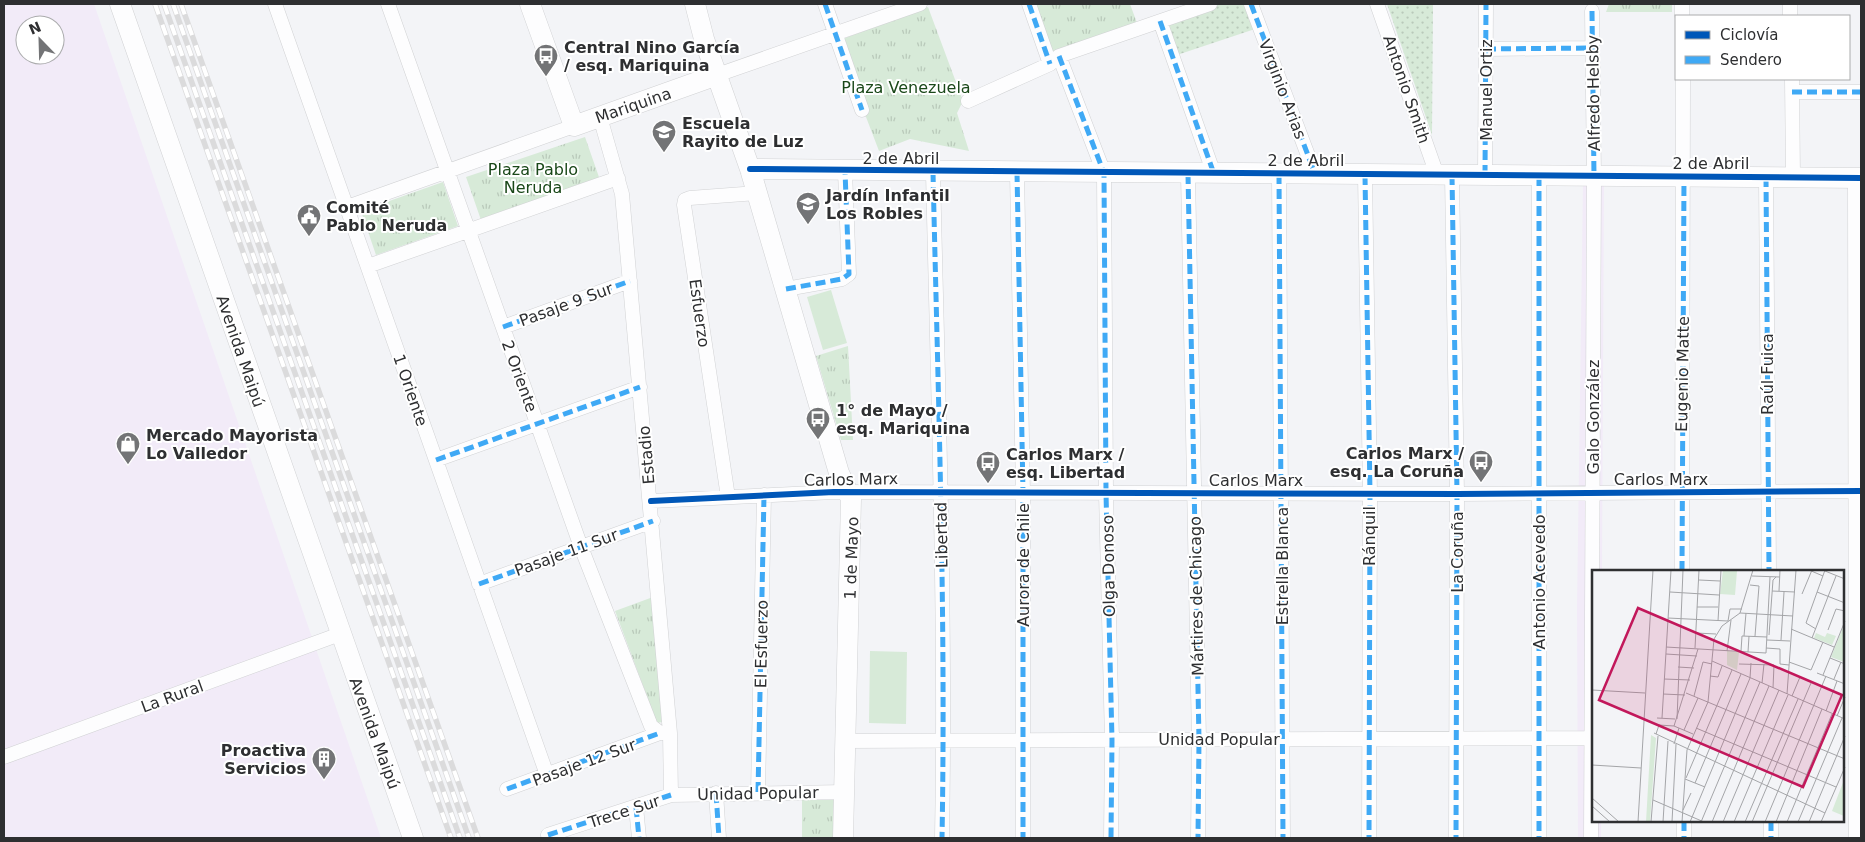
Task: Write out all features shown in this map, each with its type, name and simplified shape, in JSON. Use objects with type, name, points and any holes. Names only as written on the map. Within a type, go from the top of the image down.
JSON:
[{"type":"street","name":"Avenida Maipú","points":[[120,4],[413,838]]},
{"type":"street","name":"1 Oriente","points":[[275,4],[547,775]]},
{"type":"street","name":"2 Oriente","points":[[388,4],[581,547],[651,726],[665,733]]},
{"type":"street","points":[[530,4],[574,126]]},
{"type":"street","name":"1 de Mayo","points":[[695,4],[704,40],[750,169],[839,473],[848,492],[852,508],[843,838]]},
{"type":"street","points":[[825,4],[862,110]]},
{"type":"street","name":"Mariquina","points":[[347,207],[920,4]]},
{"type":"street","points":[[1029,4],[1104,173]]},
{"type":"street","points":[[968,101],[1055,60],[1210,4]]},
{"type":"street","name":"Virginio Arias","points":[[1251,4],[1315,174]]},
{"type":"street","name":"Antonio Smith","points":[[1377,4],[1444,175]]},
{"type":"street","name":"Manuel Ortiz","points":[[1485,175],[1486,4]]},
{"type":"street","name":"Alfredo Helsby","points":[[1592,11],[1594,176]]},
{"type":"street","points":[[1160,21],[1214,174]]},
{"type":"street","points":[[1486,49],[1592,48]]},
{"type":"street","name":"Eugenio Matte","points":[[1682,570],[1683,80]]},
{"type":"street","points":[[1794,178],[1792,85],[1861,92]]},
{"type":"street","name":"Estadio","points":[[600,118],[618,178],[630,281],[653,521],[665,733],[671,795]]},
{"type":"street","name":"2 de Abril","points":[[750,169],[933,172],[1858,178]]},
{"type":"street","points":[[786,289],[842,279],[849,274],[846,171]]},
{"type":"street","name":"Libertad","points":[[933,172],[941,492],[944,741],[942,838]]},
{"type":"street","name":"Aurora de Chile","points":[[1017,172],[1023,493],[1023,838]]},
{"type":"street","name":"Olga Donoso","points":[[1104,173],[1106,493],[1112,740],[1111,838]]},
{"type":"street","name":"Mártires de Chicago","points":[[1188,174],[1199,740],[1198,838]]},
{"type":"street","name":"Estrella Blanca","points":[[1279,174],[1282,838]]},
{"type":"street","name":"Ránquil","points":[[1364,175],[1370,494],[1369,838]]},
{"type":"street","name":"La Coruña","points":[[1444,175],[1458,494],[1456,838]]},
{"type":"street","name":"Antonio Acevedo","points":[[1539,176],[1539,838]]},
{"type":"street","name":"Galo González","points":[[1592,570],[1594,176]]},
{"type":"street","name":"Raúl Fuica","points":[[1766,177],[1769,570]]},
{"type":"street","points":[[368,266],[618,178]]},
{"type":"street","points":[[1856,838],[1853,736],[1858,491],[1858,178]]},
{"type":"street","name":"Esfuerzo","points":[[728,497],[684,205],[685,200],[690,198],[757,193]]},
{"type":"street","name":"Pasaje 9 Sur","points":[[502,327],[630,281]]},
{"type":"street","points":[[436,460],[640,387]]},
{"type":"street","name":"Carlos Marx","points":[[651,501],[848,492],[1539,494],[1858,491]]},
{"type":"street","name":"El Esfuerzo","points":[[758,792],[764,496]]},
{"type":"street","name":"Pasaje 11 Sur","points":[[479,584],[653,521]]},
{"type":"street","name":"La Rural","points":[[4,757],[340,634]]},
{"type":"street","name":"Pasaje 12 Sur","points":[[507,789],[665,733]]},
{"type":"street","name":"Unidad Popular","points":[[845,741],[1592,738]]},
{"type":"street","name":"Galo González","points":[[1591,838],[1592,788]]},
{"type":"street","name":"Unidad Popular","points":[[671,795],[844,792]]},
{"type":"street","points":[[716,793],[719,838]]},
{"type":"street","name":"Trece Sur","points":[[549,837],[671,795]]},
{"type":"street","points":[[636,807],[639,838]]},
{"type":"street","points":[[1684,822],[1684,838]]},
{"type":"street","points":[[1771,822],[1771,838]]},
{"type":"shaded area","name":"Mercado Mayorista Lo Valledor","points":[[4,4],[94,4],[381,838],[4,838]]},
{"type":"shaded area","points":[[1583,184],[1604,185],[1602,570],[1592,570],[1592,822],[1601,822],[1601,838],[1578,838],[1577,608]]},
{"type":"green space","points":[[1036,4],[1130,4],[1137,23],[1053,54]]},
{"type":"green space","points":[[1216,4],[1246,4],[1255,29],[1177,55],[1165,22]]},
{"type":"green space","points":[[1387,4],[1433,4],[1432,135]]},
{"type":"green space","points":[[1609,4],[1672,4],[1672,12],[1606,12]]},
{"type":"green space","name":"Plaza Venezuela","points":[[928,7],[963,101],[957,113],[969,151],[910,139],[879,151],[837,41]]},
{"type":"green space","name":"Plaza Pablo Neruda","points":[[585,137],[600,180],[481,220],[466,177]]},
{"type":"green space","name":"Plaza Pablo Neruda","points":[[443,182],[458,226],[376,255],[361,211]]},
{"type":"green space","points":[[831,290],[847,343],[823,350],[807,297]]},
{"type":"green space","points":[[848,346],[853,440],[841,440],[816,356]]},
{"type":"green space","points":[[653,597],[662,722],[657,723],[615,611]]},
{"type":"green space","points":[[870,651],[907,652],[906,724],[869,723]]},
{"type":"green space","points":[[802,800],[835,800],[834,838],[802,838]]},
{"type":"railway","points":[[155,4],[451,838]]},
{"type":"railway","points":[[164,4],[460,838]]},
{"type":"railway","points":[[173,4],[469,838]]},
{"type":"railway","points":[[181,4],[478,838]]},
{"type":"marked path","points":[[825,4],[862,110]]},
{"type":"marked path","points":[[1029,4],[1050,64]]},
{"type":"marked path","points":[[1251,4],[1315,174]]},
{"type":"marked path","points":[[1485,175],[1486,4]]},
{"type":"marked path","points":[[1592,11],[1594,176]]},
{"type":"marked path","points":[[1160,21],[1214,174]]},
{"type":"marked path","points":[[1486,49],[1592,48]]},
{"type":"marked path","points":[[1059,56],[1104,173],[1106,493],[1112,740],[1111,838]]},
{"type":"marked path","points":[[1792,92],[1861,92]]},
{"type":"marked path","points":[[786,289],[842,279],[849,274],[845,171]]},
{"type":"marked path","points":[[933,172],[942,588],[942,838]]},
{"type":"marked path","points":[[1017,172],[1023,493],[1023,838]]},
{"type":"marked path","points":[[1188,174],[1199,740],[1198,838]]},
{"type":"marked path","points":[[1279,174],[1283,838]]},
{"type":"marked path","points":[[1365,175],[1370,494],[1369,838]]},
{"type":"marked path","points":[[1452,175],[1457,494],[1456,838]]},
{"type":"marked path","points":[[1539,176],[1539,838]]},
{"type":"marked path","points":[[1682,570],[1684,177]]},
{"type":"marked path","points":[[1766,177],[1769,570]]},
{"type":"marked path","points":[[503,327],[630,281]]},
{"type":"marked path","points":[[436,460],[640,387]]},
{"type":"marked path","points":[[758,792],[764,495]]},
{"type":"marked path","points":[[479,584],[653,521]]},
{"type":"marked path","points":[[507,789],[660,733]]},
{"type":"marked path","points":[[716,793],[719,838]]},
{"type":"marked path","points":[[548,835],[671,795]]},
{"type":"marked path","points":[[636,807],[639,838]]},
{"type":"marked path","points":[[1684,822],[1684,838]]},
{"type":"marked path","points":[[1771,822],[1771,838]]},
{"type":"cycle path","points":[[750,169],[1861,178]]},
{"type":"cycle path","points":[[651,501],[834,492],[1457,494],[1861,491]]},
{"type":"place","name":"Central Nino García / esq. Mariquina","points":[[546,77]]},
{"type":"place","name":"Escuela Rayito de Luz","points":[[664,153]]},
{"type":"place","name":"Jardín Infantil Los Robles","points":[[808,225]]},
{"type":"place","name":"Comité Pablo Neruda","points":[[309,237]]},
{"type":"place","name":"1° de Mayo / esq. Mariquina","points":[[818,440]]},
{"type":"place","name":"Mercado Mayorista Lo Valledor","points":[[128,465]]},
{"type":"place","name":"Carlos Marx / esq. La Coruña","points":[[1481,483]]},
{"type":"place","name":"Carlos Marx / esq. Libertad","points":[[988,484]]},
{"type":"place","name":"Proactiva Servicios","points":[[324,780]]}]
